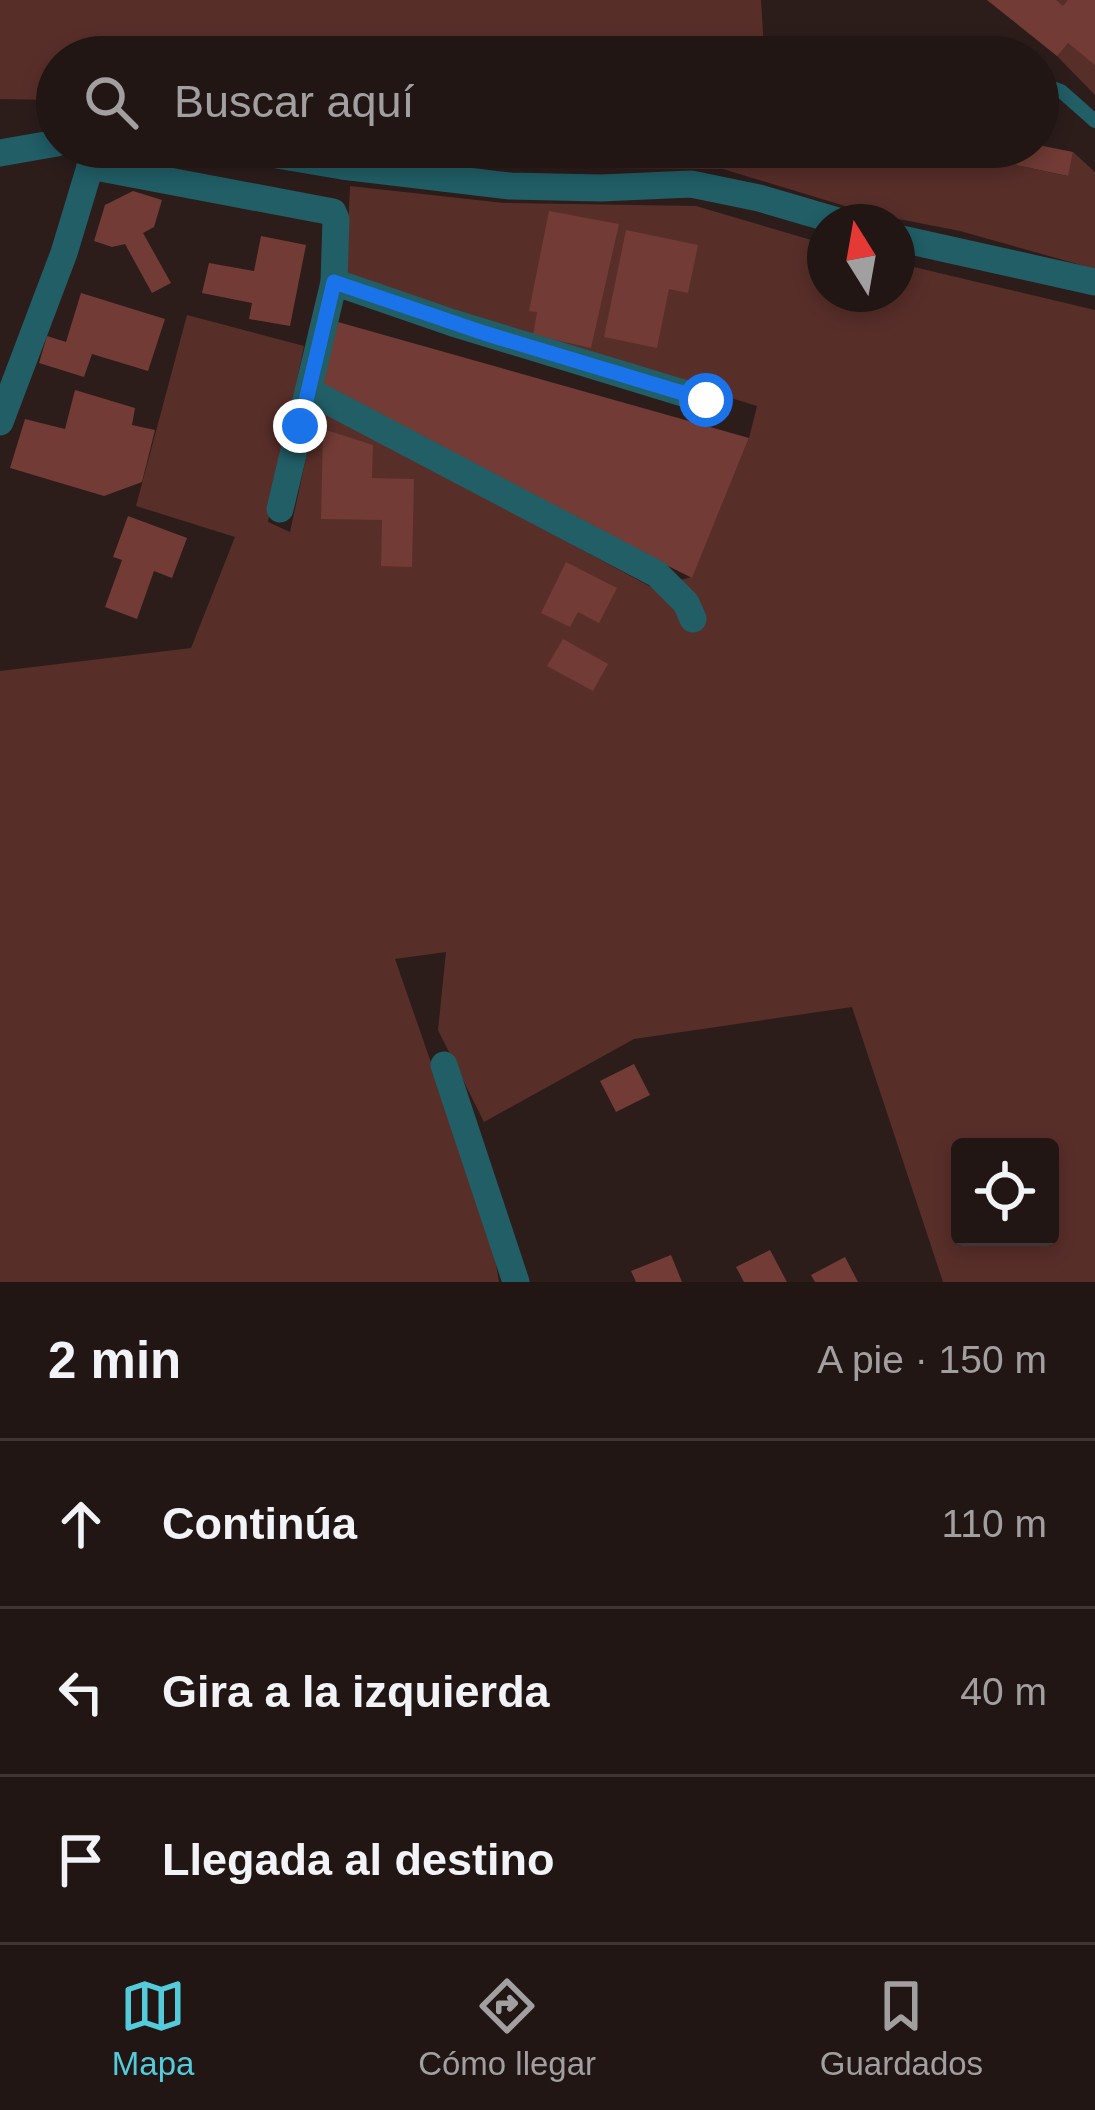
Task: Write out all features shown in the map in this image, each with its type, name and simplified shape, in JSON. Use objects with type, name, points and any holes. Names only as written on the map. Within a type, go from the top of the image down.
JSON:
[{"type":"street","points":[[0,153],[36,147]]},
{"type":"street","points":[[0,422],[64,253],[89,168]]},
{"type":"street","points":[[148,168],[326,207],[336,219],[334,282],[280,509]]},
{"type":"street","points":[[359,168],[510,186],[691,184],[807,212]]},
{"type":"street","points":[[915,242],[1095,282]]},
{"type":"street","points":[[334,282],[706,400]]},
{"type":"street","points":[[309,391],[645,567],[671,585],[694,620]]},
{"type":"street","points":[[444,1065],[516,1282]]},
{"type":"lane","points":[[1059,90],[1095,121]]},
{"type":"shaded area","points":[[0,0],[761,0],[763,36],[36,36],[36,100],[0,99]]},
{"type":"shaded area","points":[[990,0],[1095,0],[1095,95],[1059,58],[1059,36],[1033,36]]},
{"type":"shaded area","points":[[1073,152],[1095,172],[1095,269],[915,222],[915,204],[838,204],[723,169],[608,168],[1030,168],[1067,176]]},
{"type":"shaded area","points":[[350,186],[504,203],[696,206],[807,239],[807,312],[915,312],[915,267],[1095,310],[1095,1282],[943,1282],[852,1007],[634,1039],[484,1122],[438,1030],[446,952],[395,959],[491,1235],[499,1282],[0,1282],[0,671],[191,648],[235,537],[136,506],[187,315],[304,346],[268,522],[290,532],[317,407],[651,587],[692,577],[749,438],[757,406],[346,279]]},
{"type":"building","points":[[987,0],[1056,0],[1063,6],[1068,0],[1095,0],[1095,65],[1068,43],[1059,54],[1059,36],[1032,36]]},
{"type":"building","points":[[1059,149],[1073,152],[1068,176],[1030,168],[1059,168]]},
{"type":"building","points":[[133,191],[162,200],[154,227],[143,233],[171,283],[152,293],[125,244],[112,247],[94,241],[105,205]]},
{"type":"building","points":[[549,211],[619,224],[591,348],[533,335],[537,312],[529,311]]},
{"type":"building","points":[[626,230],[698,245],[688,293],[669,289],[657,348],[604,337]]},
{"type":"building","points":[[261,236],[306,245],[290,326],[249,319],[252,303],[202,293],[209,263],[254,271]]},
{"type":"building","points":[[81,293],[165,319],[148,371],[92,354],[84,377],[39,363],[47,336],[66,342]]},
{"type":"building","points":[[338,322],[749,438],[692,578],[320,386]]},
{"type":"building","points":[[75,390],[135,408],[132,425],[155,430],[142,482],[104,496],[10,468],[25,419],[65,429]]},
{"type":"building","points":[[323,429],[373,445],[372,478],[414,479],[412,567],[381,566],[382,520],[321,519]]},
{"type":"building","points":[[128,516],[187,538],[172,578],[154,571],[137,619],[105,607],[122,560],[113,557]]},
{"type":"building","points":[[566,562],[617,588],[599,623],[578,612],[570,627],[541,613]]},
{"type":"building","points":[[563,639],[608,664],[593,691],[547,666]]},
{"type":"building","points":[[634,1064],[650,1095],[616,1112],[600,1081]]},
{"type":"building","points":[[770,1250],[787,1282],[744,1282],[736,1267]]},
{"type":"building","points":[[671,1255],[682,1282],[636,1282],[631,1271]]},
{"type":"building","points":[[845,1257],[858,1282],[815,1282],[811,1275]]},
{"type":"route","points":[[300,426],[334,282],[706,400]]}]
